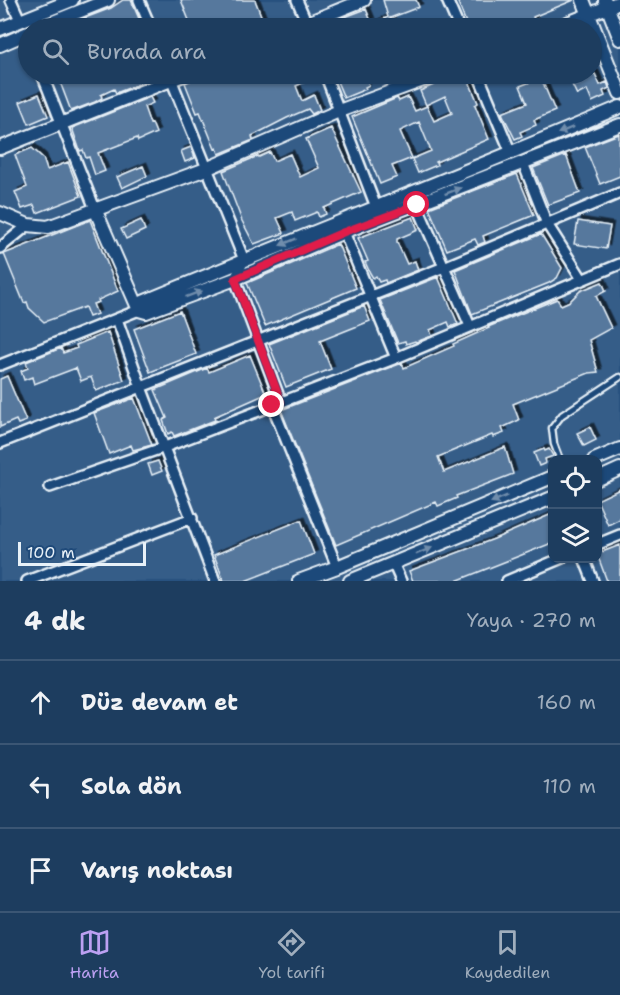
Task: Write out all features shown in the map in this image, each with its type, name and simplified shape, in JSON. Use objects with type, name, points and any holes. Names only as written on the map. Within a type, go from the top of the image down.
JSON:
[{"type":"street","points":[[11,0],[19,18]]},
{"type":"street","points":[[27,18],[72,0]]},
{"type":"street","points":[[63,18],[108,0]]},
{"type":"street","points":[[139,0],[147,18]]},
{"type":"street","points":[[297,0],[302,18]]},
{"type":"street","points":[[324,18],[364,0]]},
{"type":"street","points":[[447,0],[455,18]]},
{"type":"street","points":[[583,0],[590,18]]},
{"type":"street","points":[[581,18],[606,4],[620,2]]},
{"type":"street","points":[[606,4],[620,39]]},
{"type":"street","points":[[0,29],[18,22]]},
{"type":"street","points":[[0,45],[18,39]]},
{"type":"street","points":[[602,48],[620,93]]},
{"type":"street","points":[[46,84],[95,209],[139,310]]},
{"type":"street","points":[[0,148],[151,84]]},
{"type":"street","points":[[173,84],[244,260],[235,279],[259,339],[276,404],[337,567]]},
{"type":"street","points":[[329,84],[376,207]]},
{"type":"street","points":[[0,213],[28,225],[48,227],[206,169],[339,111],[412,84]]},
{"type":"street","points":[[482,84],[511,153]]},
{"type":"street","points":[[0,365],[117,320],[139,310],[143,302],[620,107]]},
{"type":"street","points":[[139,310],[146,312],[235,279],[344,232],[620,125]]},
{"type":"street","points":[[523,163],[547,224],[582,279]]},
{"type":"street","points":[[0,443],[444,267],[620,193]]},
{"type":"street","points":[[417,205],[470,326]]},
{"type":"street","points":[[0,248],[28,225]]},
{"type":"street","points":[[344,232],[396,358]]},
{"type":"street","points":[[50,488],[165,447],[396,358],[620,264]]},
{"type":"street","points":[[117,320],[215,581]]},
{"type":"street","points":[[602,456],[620,449]]},
{"type":"street","points":[[602,477],[620,469]]},
{"type":"street","points":[[299,581],[548,479]]},
{"type":"street","points":[[350,581],[548,500]]},
{"type":"street","points":[[27,581],[192,518]]},
{"type":"street","points":[[602,542],[620,535]]},
{"type":"street","points":[[393,563],[401,581]]},
{"type":"street","points":[[507,581],[550,563]]},
{"type":"street","points":[[586,563],[593,581]]},
{"type":"lane","points":[[558,455],[552,428],[562,415],[620,377]]},
{"type":"shaded area","points":[[0,0],[620,0],[620,581],[0,581]]},
{"type":"building","points":[[123,0],[131,0],[139,18],[85,18],[111,8]]},
{"type":"building","points":[[181,0],[255,0],[262,18],[188,18]]},
{"type":"building","points":[[383,0],[416,0],[419,7],[386,18],[388,17]]},
{"type":"building","points":[[457,0],[574,0],[533,18],[464,18]]},
{"type":"building","points":[[366,9],[370,18],[342,18]]},
{"type":"building","points":[[607,82],[609,88],[603,91],[605,96],[592,102],[587,90],[577,95],[572,84],[600,85]]},
{"type":"building","points":[[61,84],[139,84],[116,93],[114,89],[101,95],[102,98],[95,102],[71,111]]},
{"type":"building","points":[[185,84],[301,84],[296,86],[302,101],[314,95],[320,110],[312,114],[308,109],[287,118],[252,136],[253,140],[219,154],[200,112],[197,113]]},
{"type":"building","points":[[338,84],[369,84],[366,89],[344,98]]},
{"type":"building","points":[[436,84],[470,84],[478,103],[475,105],[489,139],[436,162],[437,165],[418,173],[412,159],[431,151],[419,122],[400,131],[412,158],[392,166],[397,177],[380,184],[352,117],[397,98],[399,101],[408,97],[415,111],[427,106],[434,121],[452,113],[445,96],[426,105],[420,91]]},
{"type":"building","points":[[544,84],[555,111],[534,120],[536,125],[520,132],[522,136],[515,139],[502,113],[527,103],[520,86]]},
{"type":"building","points":[[39,94],[48,116],[29,124],[20,102]]},
{"type":"building","points":[[150,97],[153,103],[144,107],[156,133],[98,153],[105,171],[95,175],[89,157],[86,158],[83,150],[80,151],[72,128]]},
{"type":"building","points":[[331,128],[361,192],[324,208],[326,214],[319,217],[317,212],[295,221],[292,212],[277,218],[284,233],[254,244],[242,221],[223,171],[270,152],[274,161],[290,154],[300,177],[319,168],[306,139]]},
{"type":"building","points":[[619,134],[620,176],[600,184],[585,147]]},
{"type":"building","points":[[191,147],[195,158],[185,162],[181,151]]},
{"type":"building","points":[[32,148],[43,158],[47,170],[68,162],[81,196],[37,213],[34,205],[22,209],[15,192],[27,187],[15,155]]},
{"type":"building","points":[[566,155],[580,193],[548,205],[533,168]]},
{"type":"building","points":[[143,166],[147,176],[122,188],[117,177]]},
{"type":"building","points":[[517,174],[534,215],[483,236],[485,242],[478,245],[475,239],[447,250],[429,208]]},
{"type":"building","points":[[413,217],[418,230],[397,239],[397,242],[407,264],[415,261],[418,270],[386,283],[385,280],[379,282],[376,276],[373,278],[370,273],[365,262],[368,261],[358,238]]},
{"type":"building","points":[[90,220],[118,291],[93,304],[97,314],[89,317],[85,307],[44,322],[29,308],[27,302],[24,303],[4,254]]},
{"type":"building","points":[[141,220],[145,230],[126,239],[121,229]]},
{"type":"building","points":[[578,221],[610,226],[606,249],[574,244]]},
{"type":"building","points":[[541,234],[562,268],[557,278],[472,314],[455,270]]},
{"type":"building","points":[[338,244],[356,288],[265,326],[247,283]]},
{"type":"building","points":[[438,277],[458,324],[450,327],[448,322],[430,330],[432,336],[416,342],[398,343],[380,300]]},
{"type":"building","points":[[602,282],[606,291],[596,296],[611,328],[589,340],[598,372],[589,373],[513,404],[519,420],[502,428],[504,433],[493,437],[492,435],[438,457],[444,472],[505,447],[513,474],[456,496],[457,498],[438,506],[436,502],[336,545],[281,410],[402,363],[404,368],[454,346],[453,344],[488,327],[557,299],[561,305],[570,301],[580,291]]},
{"type":"building","points":[[364,306],[370,321],[320,341],[331,369],[286,387],[269,344]]},
{"type":"building","points":[[180,311],[196,354],[150,372],[134,329]]},
{"type":"building","points":[[108,332],[124,380],[96,391],[91,377],[81,381],[76,368],[34,384],[32,377],[24,380],[21,371],[28,368],[26,362],[61,348],[63,353],[77,348],[76,345]]},
{"type":"building","points":[[250,355],[266,394],[214,417],[215,420],[174,436],[172,432],[168,434],[163,420],[167,418],[155,390],[207,368],[209,372]]},
{"type":"building","points":[[7,376],[26,421],[18,424],[16,420],[0,427],[0,379]]},
{"type":"building","points":[[134,398],[152,445],[133,450],[131,445],[109,454],[94,413]]},
{"type":"building","points":[[590,427],[596,440],[584,446],[577,433]]},
{"type":"building","points":[[549,449],[552,455],[548,455],[545,459],[546,463],[539,466],[534,453]]},
{"type":"building","points":[[158,461],[162,471],[152,475],[148,464]]},
{"type":"building","points":[[620,489],[620,519],[608,525],[602,511],[602,498]]},
{"type":"building","points":[[548,516],[548,545],[456,581],[413,581],[409,571]]},
{"type":"building","points":[[301,520],[314,554],[245,581],[224,581],[214,555]]},
{"type":"building","points":[[620,545],[620,581],[607,581],[600,563],[602,552]]},
{"type":"route","points":[[272,405],[281,402],[235,279],[344,232],[417,205]]}]
